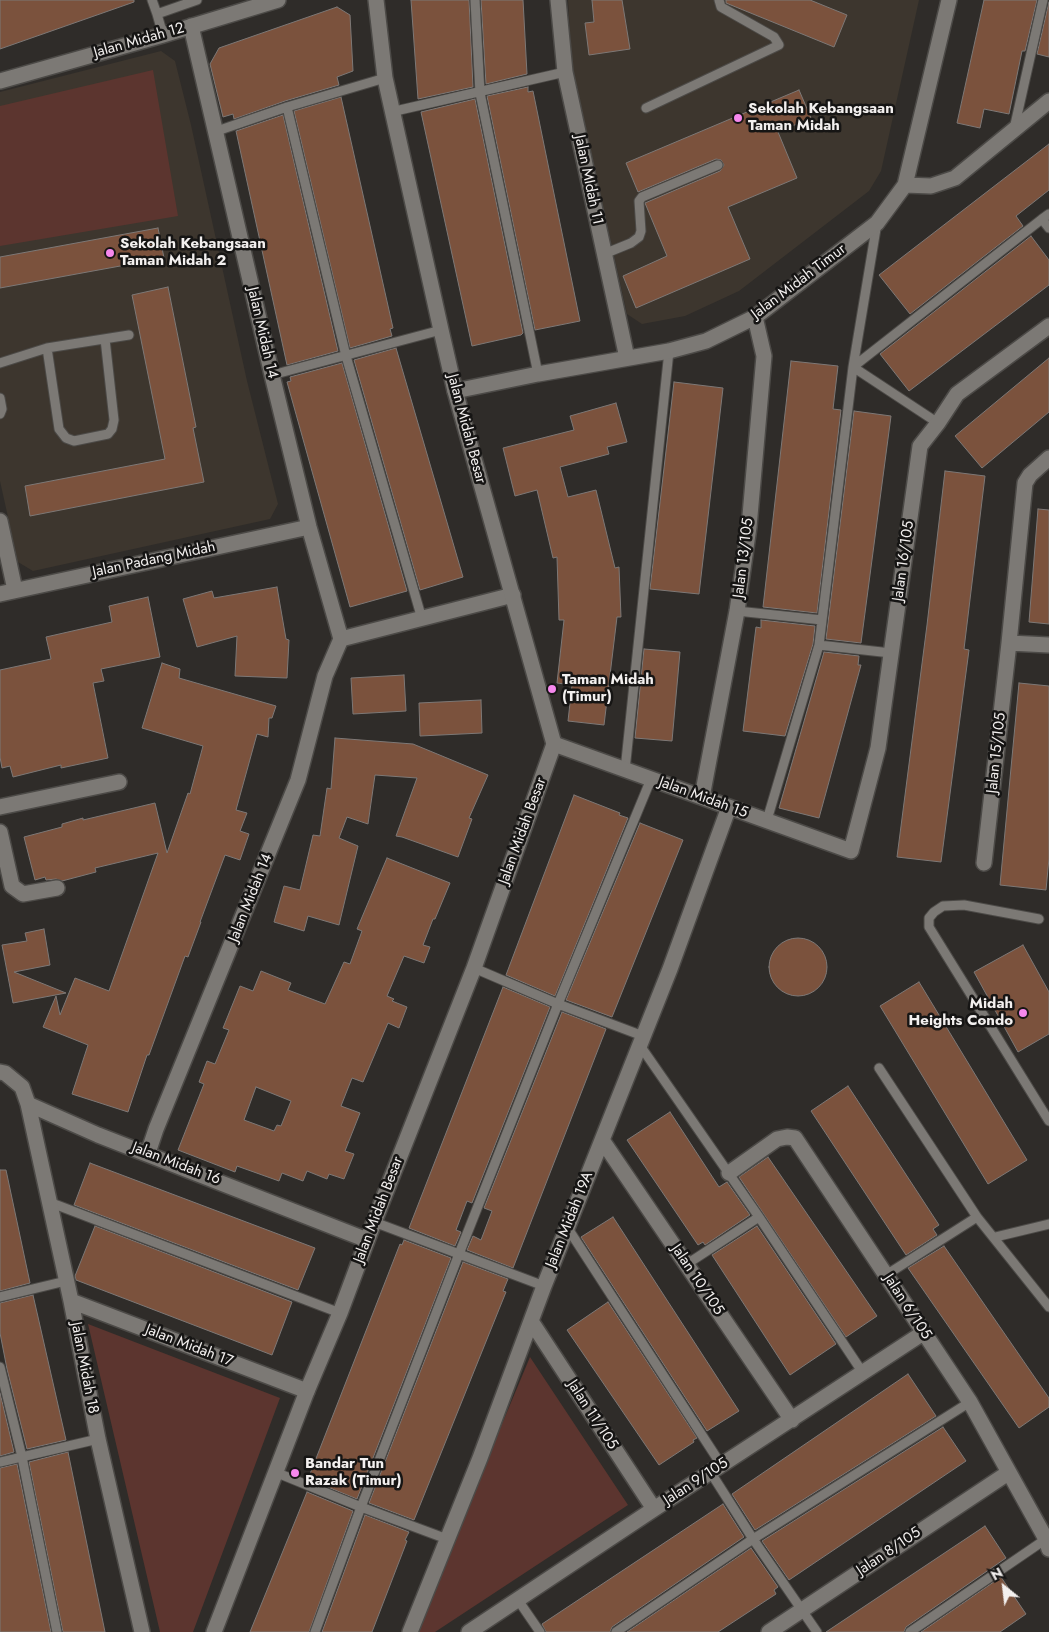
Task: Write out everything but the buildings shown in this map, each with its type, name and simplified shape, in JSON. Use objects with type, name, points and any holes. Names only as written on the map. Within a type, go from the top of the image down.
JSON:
[{"type":"street","name":"Jalan Midah 12","points":[[0,81],[162,36],[278,0]]},
{"type":"street","name":"Jalan Midah Besar","points":[[214,1632],[275,1472],[340,1313],[474,968],[554,744],[440,330],[391,112],[376,0]]},
{"type":"street","name":"Jalan MIdah 11","points":[[558,0],[565,72],[627,358]]},
{"type":"street","name":"Jalan Midah Timur","points":[[455,390],[669,351],[706,341],[755,317],[877,223],[905,185],[950,0]]},
{"type":"street","name":"Jalan Midah 14","points":[[148,1153],[156,1129],[298,780],[325,676],[342,638],[309,527],[191,26]]},
{"type":"street","points":[[905,185],[931,186],[955,178],[1049,101]]},
{"type":"street","name":"Jalan 13/105","points":[[702,797],[737,611],[749,527],[764,356],[755,317]]},
{"type":"street","name":"Jalan 16/105","points":[[851,851],[878,748],[920,446],[957,394],[1049,326]]},
{"type":"street","name":"Jalan 15/105","points":[[984,862],[1025,483],[1030,475],[1049,458]]},
{"type":"street","points":[[0,521],[15,590]]},
{"type":"street","name":"Jalan Padang Midah","points":[[0,594],[309,527]]},
{"type":"street","points":[[342,638],[513,595]]},
{"type":"street","points":[[1009,643],[1049,645]]},
{"type":"street","name":"Jalan Midah 15","points":[[554,744],[851,851]]},
{"type":"street","points":[[0,807],[119,782]]},
{"type":"street","name":"Jalan Midah 19A","points":[[410,1632],[480,1458],[567,1226],[670,969],[729,807]]},
{"type":"street","points":[[0,832],[12,886],[23,894],[57,888]]},
{"type":"street","points":[[0,1072],[5,1073],[22,1087],[28,1104]]},
{"type":"street","name":"Jalan Midah 16","points":[[28,1104],[98,1135],[367,1240]]},
{"type":"street","name":"Jalan Midah 18","points":[[28,1104],[71,1301],[98,1439],[142,1632]]},
{"type":"street","name":"Jalan 6/105","points":[[729,1173],[777,1139],[795,1138],[970,1402],[1048,1544]]},
{"type":"street","name":"Jalan 10/105","points":[[602,1140],[792,1420]]},
{"type":"street","name":"Jalan Midah 17","points":[[71,1301],[307,1391]]},
{"type":"street","name":"Jalan 11/105","points":[[531,1322],[654,1509]]},
{"type":"street","name":"Jalan 9/105","points":[[469,1632],[923,1333]]},
{"type":"street","name":"Jalan 8/105","points":[[769,1632],[1008,1473]]},
{"type":"lane","points":[[152,0],[158,14],[162,36]]},
{"type":"lane","points":[[158,14],[197,0]]},
{"type":"lane","points":[[475,0],[480,93],[538,374]]},
{"type":"lane","points":[[646,108],[779,45],[774,37],[721,7],[719,0]]},
{"type":"lane","points":[[1014,129],[1043,0]]},
{"type":"lane","points":[[391,112],[565,72]]},
{"type":"lane","points":[[216,131],[287,107],[385,78]]},
{"type":"lane","points":[[287,107],[346,356],[422,619]]},
{"type":"lane","points":[[604,254],[631,243],[639,237],[641,231],[639,202],[642,197],[718,165]]},
{"type":"lane","points":[[853,367],[1046,217],[1049,228]]},
{"type":"lane","points":[[767,820],[819,644],[853,367],[877,223]]},
{"type":"lane","points":[[272,375],[440,330]]},
{"type":"lane","points":[[0,363],[47,348],[129,336]]},
{"type":"lane","points":[[47,348],[59,429],[66,438],[74,441],[108,434],[112,429],[114,420],[105,339]]},
{"type":"lane","points":[[625,770],[669,351]]},
{"type":"lane","points":[[853,367],[938,423]]},
{"type":"lane","points":[[0,398],[2,408],[0,414]]},
{"type":"lane","points":[[737,611],[822,620]]},
{"type":"lane","points":[[819,644],[891,653]]},
{"type":"lane","points":[[315,1632],[361,1507],[459,1254],[558,1004],[651,779]]},
{"type":"lane","points":[[1040,919],[964,905],[943,906],[929,918],[929,927],[1049,1121]]},
{"type":"lane","points":[[474,968],[641,1040],[863,1373]]},
{"type":"lane","points":[[878,1068],[977,1216],[1049,1307]]},
{"type":"lane","points":[[50,1202],[340,1313]]},
{"type":"lane","points":[[886,1275],[977,1216]]},
{"type":"lane","points":[[686,1264],[759,1217]]},
{"type":"lane","points":[[374,1222],[544,1286]]},
{"type":"lane","points":[[995,1237],[1049,1224]]},
{"type":"lane","points":[[567,1226],[716,1469],[753,1539],[817,1632]]},
{"type":"lane","points":[[0,1296],[66,1281]]},
{"type":"lane","points":[[0,1367],[22,1457],[57,1632]]},
{"type":"lane","points":[[616,1632],[753,1539],[970,1402]]},
{"type":"lane","points":[[0,1462],[98,1439]]},
{"type":"lane","points":[[275,1472],[447,1539]]},
{"type":"lane","points":[[910,1632],[1048,1544]]},
{"type":"lane","points":[[518,1600],[540,1632]]},
{"type":"shaded area","name":"Sekolah Kebangsaan Taman Midah","points":[[568,0],[919,0],[881,171],[869,191],[739,291],[685,316],[642,324],[627,314],[572,65]]},
{"type":"shaded area","name":"Sekolah Kebangsaan Taman Midah 2","points":[[161,51],[175,61],[191,125],[247,381],[278,504],[270,519],[33,571],[18,562],[0,481],[0,92]]},
{"type":"shaded area","points":[[153,70],[178,216],[0,246],[0,106]]},
{"type":"shaded area","points":[[88,1324],[280,1398],[193,1632],[160,1632]]},
{"type":"shaded area","points":[[530,1357],[628,1505],[435,1632],[415,1632]]},
{"type":"place","name":"Sekolah Kebangsaan Taman Midah","points":[[738,118]]},
{"type":"place","name":"Sekolah Kebangsaan Taman Midah 2","points":[[110,253]]},
{"type":"place","name":"Taman Midah (Timur)","points":[[552,689]]},
{"type":"place","name":"Midah Heights Condo","points":[[1023,1013]]},
{"type":"place","name":"Bandar Tun Razak (Timur)","points":[[295,1473]]}]
